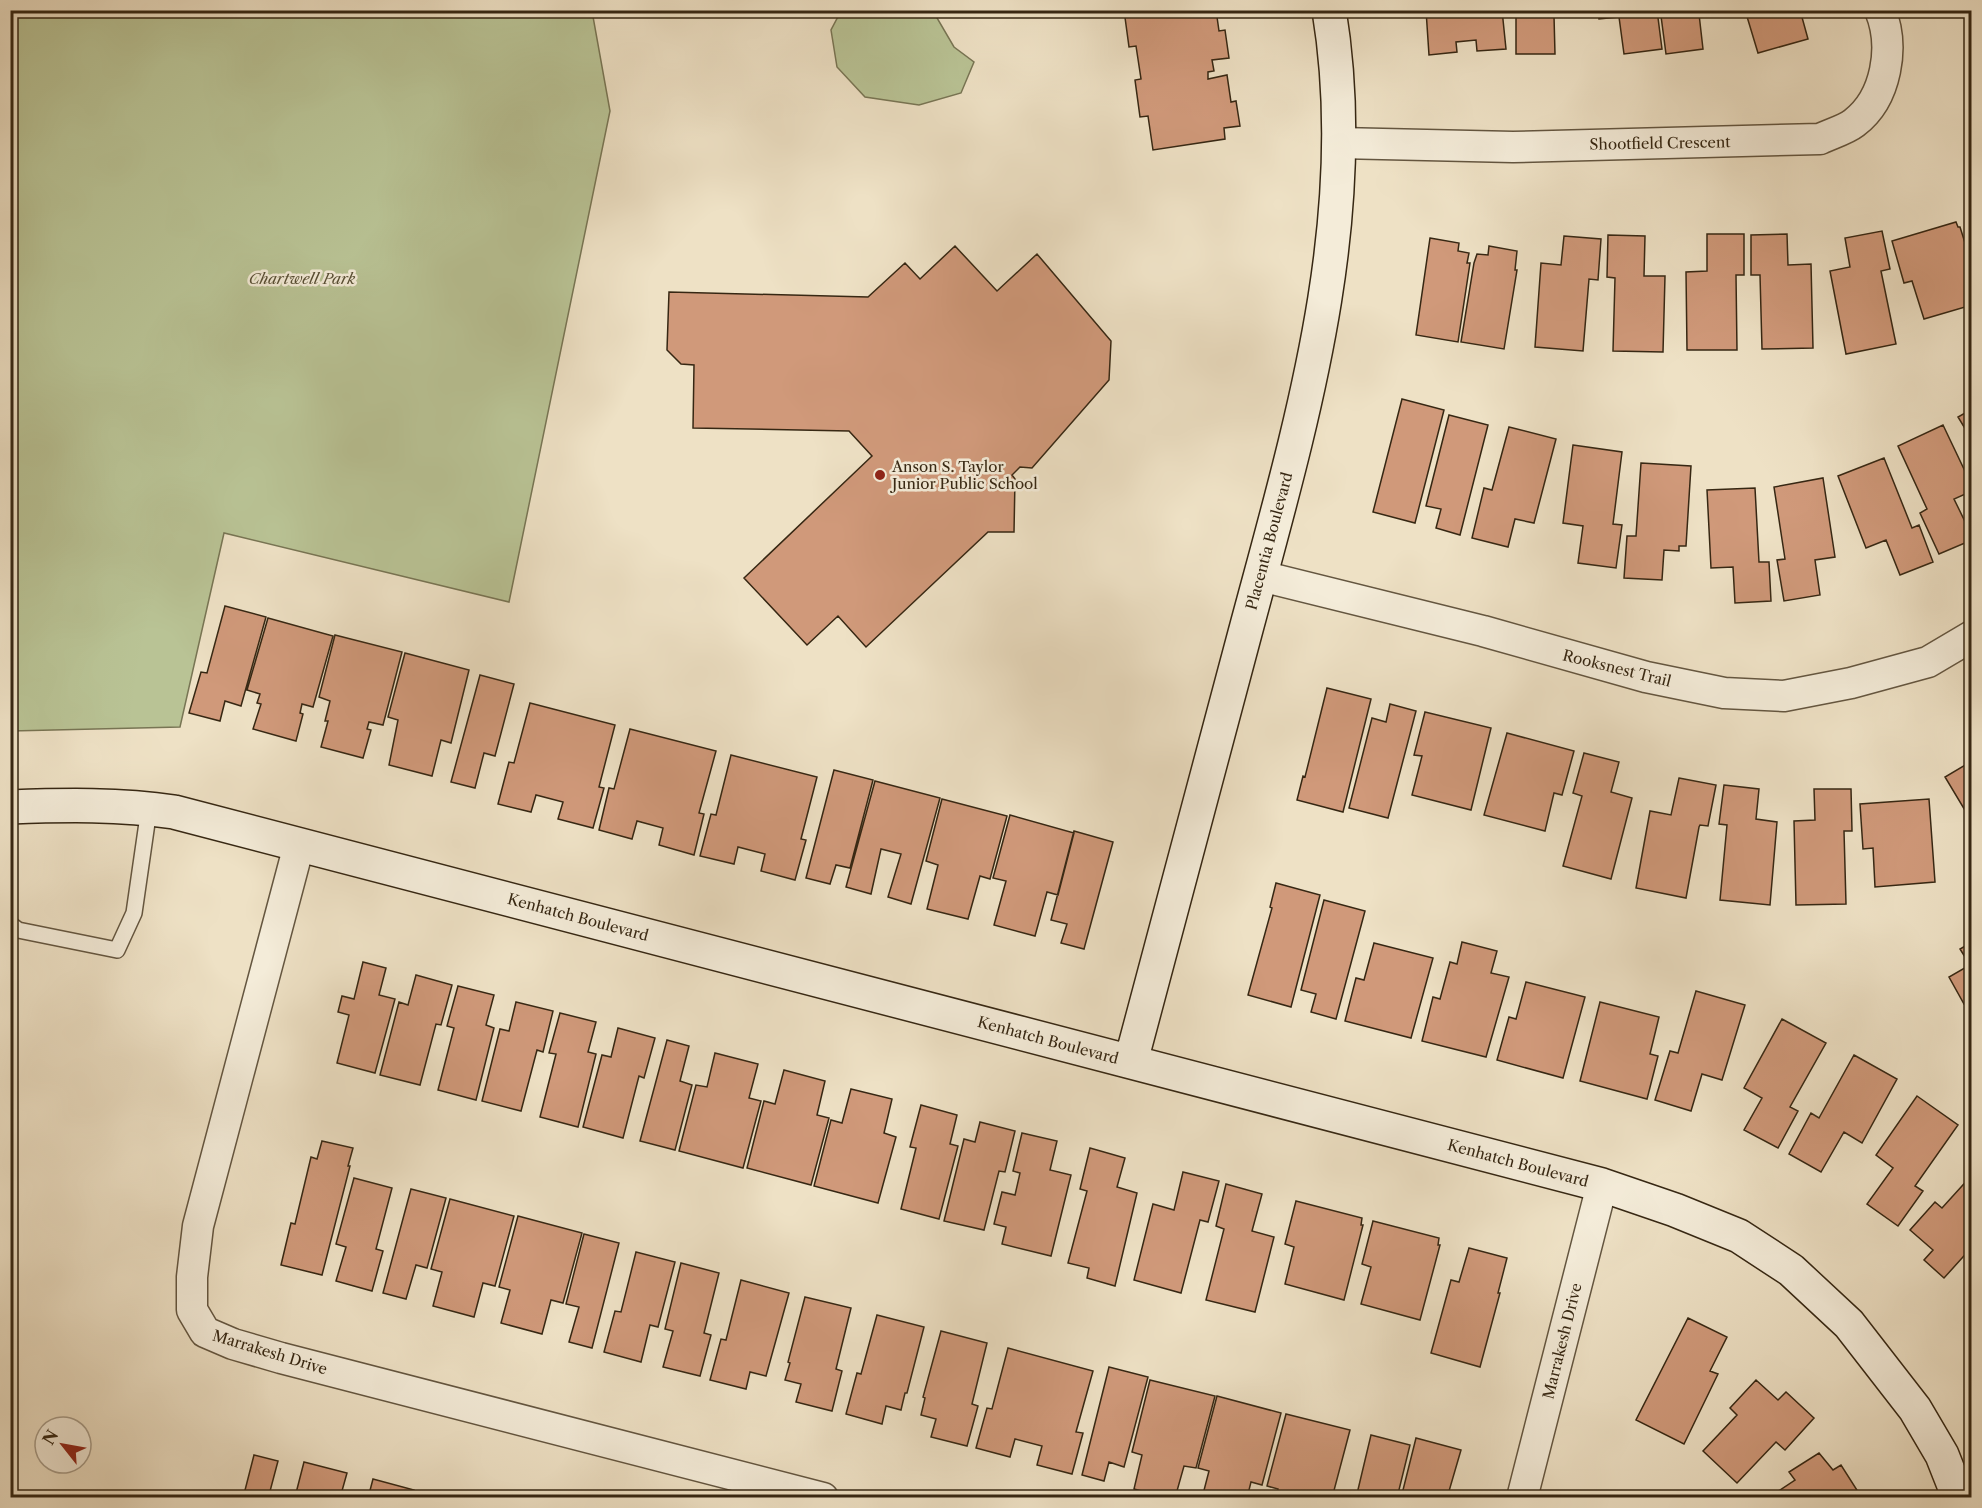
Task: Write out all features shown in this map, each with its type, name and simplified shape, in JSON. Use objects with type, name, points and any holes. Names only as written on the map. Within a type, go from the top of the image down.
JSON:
[{"type":"street","name":"Placentia Boulevard","points":[[1131,1062],[1261,576],[1322,316],[1336,215],[1340,143],[1334,38],[1329,10]]},
{"type":"street","name":"Shootfield Crescent","points":[[1340,143],[1513,147],[1820,139],[1854,123],[1874,101],[1888,64],[1884,21],[1880,10]]},
{"type":"street","name":"Rooksnest Trail","points":[[1261,576],[1483,632],[1646,677],[1724,693],[1784,696],[1851,683],[1928,662],[1971,636]]},
{"type":"street","name":"Kenhatch Boulevard","points":[[10,807],[56,805],[174,812],[1602,1185],[1675,1210],[1740,1236],[1791,1270],[1849,1324],[1915,1409],[1942,1455],[1959,1497]]},
{"type":"street","name":"Marrakesh Drive","points":[[299,845],[198,1226],[192,1276],[192,1310],[205,1332],[233,1344],[281,1358],[823,1497]]},
{"type":"street","name":"Marrakesh Drive","points":[[1522,1497],[1602,1185]]},
{"type":"lane","points":[[10,924],[18,930],[117,950],[134,913],[149,809]]},
{"type":"green space","name":"Chartwell Park","points":[[10,11],[592,11],[610,111],[509,602],[224,533],[180,727],[11,731]]},
{"type":"green space","points":[[841,11],[933,11],[954,47],[974,62],[961,93],[919,105],[865,97],[837,67],[831,30]]},
{"type":"building","points":[[1124,10],[1216,10],[1219,31],[1225,30],[1229,58],[1212,60],[1214,71],[1208,72],[1208,79],[1227,75],[1231,102],[1236,101],[1240,126],[1224,128],[1225,139],[1153,150],[1148,116],[1140,117],[1135,80],[1141,79],[1136,46],[1129,47]]},
{"type":"building","points":[[1426,10],[1502,10],[1506,49],[1477,51],[1476,40],[1456,42],[1457,52],[1429,55]]},
{"type":"building","points":[[1516,10],[1572,10],[1572,16],[1554,16],[1555,54],[1516,54]]},
{"type":"building","points":[[1598,10],[1657,10],[1662,49],[1624,54],[1619,17],[1599,19]]},
{"type":"building","points":[[1669,10],[1719,10],[1719,13],[1699,14],[1703,49],[1666,54],[1661,16],[1669,15]]},
{"type":"building","points":[[1745,10],[1800,10],[1808,39],[1758,53]]},
{"type":"building","points":[[1956,222],[1960,227],[1972,265],[1972,305],[1924,319],[1912,281],[1904,283],[1892,241]]},
{"type":"building","points":[[1882,231],[1890,269],[1881,271],[1896,344],[1846,354],[1830,271],[1850,267],[1845,238]]},
{"type":"building","points":[[1707,234],[1744,234],[1744,275],[1736,275],[1737,350],[1687,350],[1686,272],[1707,271]]},
{"type":"building","points":[[1787,234],[1788,265],[1811,264],[1813,348],[1762,349],[1760,275],[1751,275],[1751,235]]},
{"type":"building","points":[[1608,235],[1645,236],[1644,276],[1665,276],[1663,352],[1613,351],[1615,278],[1607,277]]},
{"type":"building","points":[[1564,236],[1601,239],[1598,280],[1589,279],[1583,351],[1535,347],[1541,263],[1561,265]]},
{"type":"building","points":[[1430,238],[1459,243],[1458,251],[1469,253],[1467,263],[1470,263],[1458,342],[1416,335]]},
{"type":"building","points":[[955,246],[997,291],[1037,254],[1111,341],[1109,380],[1032,468],[1020,467],[1012,475],[1015,479],[1014,532],[988,532],[866,647],[838,616],[807,645],[744,578],[872,456],[849,431],[693,428],[694,365],[681,364],[667,350],[669,292],[868,297],[905,263],[920,279]]},
{"type":"building","points":[[1489,246],[1517,251],[1515,270],[1517,270],[1504,349],[1461,342],[1474,263],[1477,254],[1488,255]]},
{"type":"building","points":[[1402,399],[1444,410],[1415,523],[1373,512]]},
{"type":"building","points":[[1972,409],[1972,440],[1958,417]]},
{"type":"building","points":[[1449,415],[1488,425],[1460,535],[1436,528],[1441,509],[1426,506]]},
{"type":"building","points":[[1943,425],[1972,486],[1972,491],[1954,499],[1972,540],[1939,554],[1920,513],[1927,509],[1898,446]]},
{"type":"building","points":[[1509,427],[1556,439],[1534,523],[1515,519],[1508,547],[1472,538],[1484,488],[1492,490]]},
{"type":"building","points":[[1573,445],[1622,452],[1613,524],[1622,525],[1616,568],[1578,563],[1583,526],[1563,523]]},
{"type":"building","points":[[1884,458],[1912,528],[1919,525],[1933,562],[1900,575],[1886,540],[1866,548],[1838,476]]},
{"type":"building","points":[[1641,463],[1691,466],[1686,546],[1679,546],[1679,551],[1664,550],[1662,580],[1624,578],[1627,536],[1636,536]]},
{"type":"building","points":[[1823,478],[1835,557],[1815,560],[1820,595],[1784,601],[1777,560],[1785,559],[1774,487]]},
{"type":"building","points":[[1755,488],[1759,562],[1769,562],[1771,601],[1735,603],[1733,567],[1711,568],[1707,490]]},
{"type":"building","points":[[225,606],[266,617],[241,706],[225,701],[220,721],[189,713],[201,672],[207,673]]},
{"type":"building","points":[[268,618],[333,636],[313,707],[302,704],[300,713],[303,714],[296,741],[253,729],[261,704],[257,703],[260,694],[247,690]]},
{"type":"building","points":[[335,635],[402,652],[383,725],[369,722],[367,729],[371,730],[363,758],[321,747],[328,721],[325,721],[330,701],[319,697]]},
{"type":"building","points":[[405,653],[469,670],[451,743],[441,740],[432,776],[389,765],[398,720],[388,717]]},
{"type":"building","points":[[480,675],[514,684],[495,756],[484,753],[475,788],[451,782]]},
{"type":"building","points":[[1327,688],[1371,699],[1343,812],[1297,800]]},
{"type":"building","points":[[530,703],[615,725],[599,787],[604,788],[593,828],[558,819],[563,802],[536,795],[531,812],[498,804],[509,762],[514,763]]},
{"type":"building","points":[[1390,704],[1416,711],[1388,818],[1349,808],[1372,718],[1386,722]]},
{"type":"building","points":[[1425,712],[1491,728],[1471,810],[1412,795],[1422,756],[1414,755]]},
{"type":"building","points":[[630,729],[716,751],[699,813],[704,814],[694,855],[659,845],[663,828],[637,821],[632,839],[599,830],[609,788],[614,789]]},
{"type":"building","points":[[1507,733],[1574,751],[1562,795],[1554,793],[1545,831],[1484,815]]},
{"type":"building","points":[[1584,753],[1619,762],[1611,792],[1632,798],[1611,879],[1563,866],[1582,796],[1573,793]]},
{"type":"building","points":[[731,755],[817,777],[801,839],[806,840],[795,880],[761,871],[765,854],[738,847],[734,864],[700,856],[711,814],[716,815]]},
{"type":"building","points":[[1972,761],[1972,822],[1945,777]]},
{"type":"building","points":[[834,770],[873,780],[850,868],[836,865],[830,884],[806,878]]},
{"type":"building","points":[[1679,778],[1716,785],[1708,826],[1700,825],[1699,827],[1686,898],[1636,888],[1650,811],[1671,815]]},
{"type":"building","points":[[875,781],[940,798],[911,904],[888,897],[901,854],[881,849],[871,894],[846,887]]},
{"type":"building","points":[[1724,785],[1759,789],[1756,819],[1777,822],[1770,905],[1720,900],[1727,825],[1719,824]]},
{"type":"building","points":[[1814,789],[1851,789],[1852,831],[1844,831],[1846,904],[1796,905],[1794,821],[1815,820]]},
{"type":"building","points":[[942,799],[1007,816],[990,879],[980,876],[968,919],[927,909],[938,865],[926,861]]},
{"type":"building","points":[[1929,799],[1935,882],[1875,887],[1873,848],[1863,849],[1860,804]]},
{"type":"building","points":[[1010,815],[1074,833],[1058,895],[1047,892],[1035,936],[994,925],[1006,881],[993,878]]},
{"type":"building","points":[[1074,831],[1113,842],[1084,949],[1061,943],[1067,924],[1051,920]]},
{"type":"building","points":[[1276,883],[1320,895],[1291,1007],[1248,995],[1272,908],[1270,907]]},
{"type":"building","points":[[1324,900],[1365,911],[1336,1019],[1311,1012],[1316,994],[1301,990]]},
{"type":"building","points":[[1462,942],[1497,951],[1491,973],[1509,977],[1486,1057],[1422,1041],[1433,997],[1440,999],[1450,962],[1457,964]]},
{"type":"building","points":[[1972,942],[1972,1000],[1964,1004],[1949,977],[1970,965],[1960,949]]},
{"type":"building","points":[[1374,943],[1433,958],[1411,1038],[1345,1021],[1356,978],[1364,980]]},
{"type":"building","points":[[363,962],[386,968],[379,995],[395,999],[375,1073],[337,1063],[349,1015],[338,1012],[342,996],[354,999]]},
{"type":"building","points":[[416,975],[452,985],[441,1025],[436,1024],[420,1085],[380,1075],[399,1002],[408,1005]]},
{"type":"building","points":[[1526,982],[1585,997],[1563,1078],[1497,1060],[1509,1017],[1516,1019]]},
{"type":"building","points":[[458,986],[494,995],[486,1025],[494,1028],[476,1100],[438,1090],[454,1028],[447,1026]]},
{"type":"building","points":[[1696,991],[1745,1005],[1722,1080],[1702,1074],[1691,1111],[1655,1100],[1670,1051],[1678,1053]]},
{"type":"building","points":[[516,1002],[553,1011],[543,1052],[537,1050],[521,1111],[482,1101],[500,1029],[509,1031]]},
{"type":"building","points":[[1600,1002],[1659,1017],[1650,1054],[1658,1056],[1647,1099],[1580,1081]]},
{"type":"building","points":[[560,1013],[596,1022],[588,1052],[596,1054],[578,1127],[540,1117],[556,1054],[549,1053]]},
{"type":"building","points":[[1782,1019],[1826,1043],[1790,1107],[1798,1111],[1778,1148],[1744,1130],[1762,1098],[1744,1088]]},
{"type":"building","points":[[618,1028],[655,1038],[644,1078],[639,1076],[623,1138],[583,1127],[602,1055],[611,1057]]},
{"type":"building","points":[[667,1040],[689,1046],[680,1081],[692,1085],[675,1150],[640,1141]]},
{"type":"building","points":[[715,1053],[758,1064],[749,1098],[761,1101],[743,1168],[679,1151],[696,1085],[707,1087]]},
{"type":"building","points":[[1854,1055],[1897,1079],[1862,1143],[1844,1132],[1821,1172],[1789,1154],[1811,1113],[1819,1118]]},
{"type":"building","points":[[784,1070],[825,1081],[817,1115],[829,1118],[811,1185],[747,1168],[764,1101],[775,1104]]},
{"type":"building","points":[[851,1089],[892,1099],[884,1133],[896,1137],[878,1203],[814,1186],[831,1120],[842,1123]]},
{"type":"building","points":[[1917,1096],[1958,1125],[1915,1186],[1923,1191],[1898,1226],[1867,1204],[1893,1168],[1876,1155]]},
{"type":"building","points":[[921,1105],[957,1115],[950,1144],[958,1146],[939,1219],[901,1209],[916,1148],[910,1147]]},
{"type":"building","points":[[980,1122],[1015,1131],[1005,1172],[999,1171],[984,1230],[944,1221],[964,1139],[975,1142]]},
{"type":"building","points":[[1022,1133],[1057,1141],[1050,1170],[1071,1175],[1051,1256],[1002,1244],[1006,1227],[994,1224],[1002,1192],[1015,1195],[1020,1173],[1013,1171]]},
{"type":"building","points":[[322,1141],[353,1148],[322,1275],[281,1265],[291,1223],[295,1224],[311,1157],[317,1159]]},
{"type":"building","points":[[1090,1148],[1125,1158],[1117,1187],[1137,1193],[1115,1286],[1087,1278],[1089,1268],[1068,1263],[1087,1191],[1080,1189]]},
{"type":"building","points":[[1183,1172],[1219,1181],[1208,1222],[1200,1220],[1181,1293],[1134,1280],[1153,1204],[1174,1210]]},
{"type":"building","points":[[1972,1175],[1972,1247],[1944,1278],[1924,1260],[1933,1250],[1910,1230],[1935,1202],[1942,1208]]},
{"type":"building","points":[[354,1178],[392,1188],[376,1249],[383,1251],[372,1291],[336,1281],[346,1247],[336,1244]]},
{"type":"building","points":[[1226,1184],[1262,1194],[1252,1231],[1274,1237],[1255,1312],[1206,1300],[1224,1229],[1216,1226]]},
{"type":"building","points":[[411,1189],[446,1198],[427,1268],[416,1265],[406,1299],[383,1293]]},
{"type":"building","points":[[450,1199],[514,1216],[495,1286],[483,1283],[474,1317],[433,1306],[442,1272],[431,1269]]},
{"type":"building","points":[[1296,1201],[1362,1218],[1361,1225],[1363,1225],[1344,1300],[1285,1284],[1294,1247],[1285,1244]]},
{"type":"building","points":[[518,1216],[582,1233],[563,1303],[551,1300],[542,1334],[501,1323],[510,1290],[499,1287]]},
{"type":"building","points":[[1373,1221],[1439,1238],[1438,1245],[1440,1245],[1420,1320],[1361,1304],[1371,1267],[1362,1264]]},
{"type":"building","points":[[584,1234],[619,1243],[592,1348],[569,1342],[579,1307],[566,1304]]},
{"type":"building","points":[[1469,1248],[1507,1258],[1480,1367],[1431,1353],[1451,1280],[1459,1282]]},
{"type":"building","points":[[636,1252],[675,1262],[658,1327],[650,1325],[641,1362],[604,1352],[615,1311],[621,1312]]},
{"type":"building","points":[[681,1263],[719,1273],[704,1333],[711,1335],[700,1376],[663,1367],[673,1331],[665,1329]]},
{"type":"building","points":[[741,1280],[789,1293],[766,1376],[750,1372],[746,1389],[710,1380],[721,1339],[726,1340]]},
{"type":"building","points":[[805,1297],[851,1308],[836,1369],[842,1371],[832,1411],[796,1402],[801,1384],[785,1380]]},
{"type":"building","points":[[877,1315],[924,1327],[901,1410],[886,1406],[882,1424],[846,1414],[857,1373],[861,1374]]},
{"type":"building","points":[[1688,1318],[1727,1337],[1710,1371],[1718,1374],[1684,1444],[1636,1420]]},
{"type":"building","points":[[941,1331],[987,1343],[972,1404],[978,1406],[967,1446],[931,1437],[936,1419],[921,1415],[925,1398],[923,1397]]},
{"type":"building","points":[[1008,1348],[1093,1371],[1076,1432],[1083,1433],[1072,1474],[1037,1465],[1042,1446],[1015,1439],[1010,1457],[976,1448],[987,1408],[992,1409]]},
{"type":"building","points":[[1109,1367],[1148,1377],[1124,1467],[1109,1462],[1104,1481],[1082,1475]]},
{"type":"building","points":[[1150,1380],[1215,1396],[1196,1468],[1184,1466],[1175,1498],[1134,1489],[1142,1455],[1132,1452]]},
{"type":"building","points":[[1756,1380],[1778,1400],[1786,1392],[1814,1418],[1785,1450],[1776,1442],[1737,1483],[1703,1451],[1737,1415],[1730,1408]]},
{"type":"building","points":[[1217,1396],[1281,1413],[1262,1485],[1251,1482],[1247,1498],[1202,1498],[1209,1471],[1198,1468]]},
{"type":"building","points":[[1286,1414],[1350,1430],[1332,1498],[1275,1498],[1278,1489],[1267,1486]]},
{"type":"building","points":[[1371,1435],[1410,1445],[1397,1498],[1356,1498]]},
{"type":"building","points":[[1416,1438],[1461,1450],[1447,1498],[1401,1498]]},
{"type":"building","points":[[1819,1453],[1833,1470],[1841,1465],[1862,1498],[1768,1498],[1795,1480],[1789,1472]]},
{"type":"building","points":[[254,1455],[278,1461],[269,1495],[278,1498],[243,1498]]},
{"type":"building","points":[[304,1462],[347,1473],[340,1498],[284,1498],[284,1494],[295,1497]]},
{"type":"building","points":[[373,1479],[414,1490],[413,1498],[368,1498]]},
{"type":"place","name":"Anson S. Taylor Junior Public School","points":[[880,475]]}]
